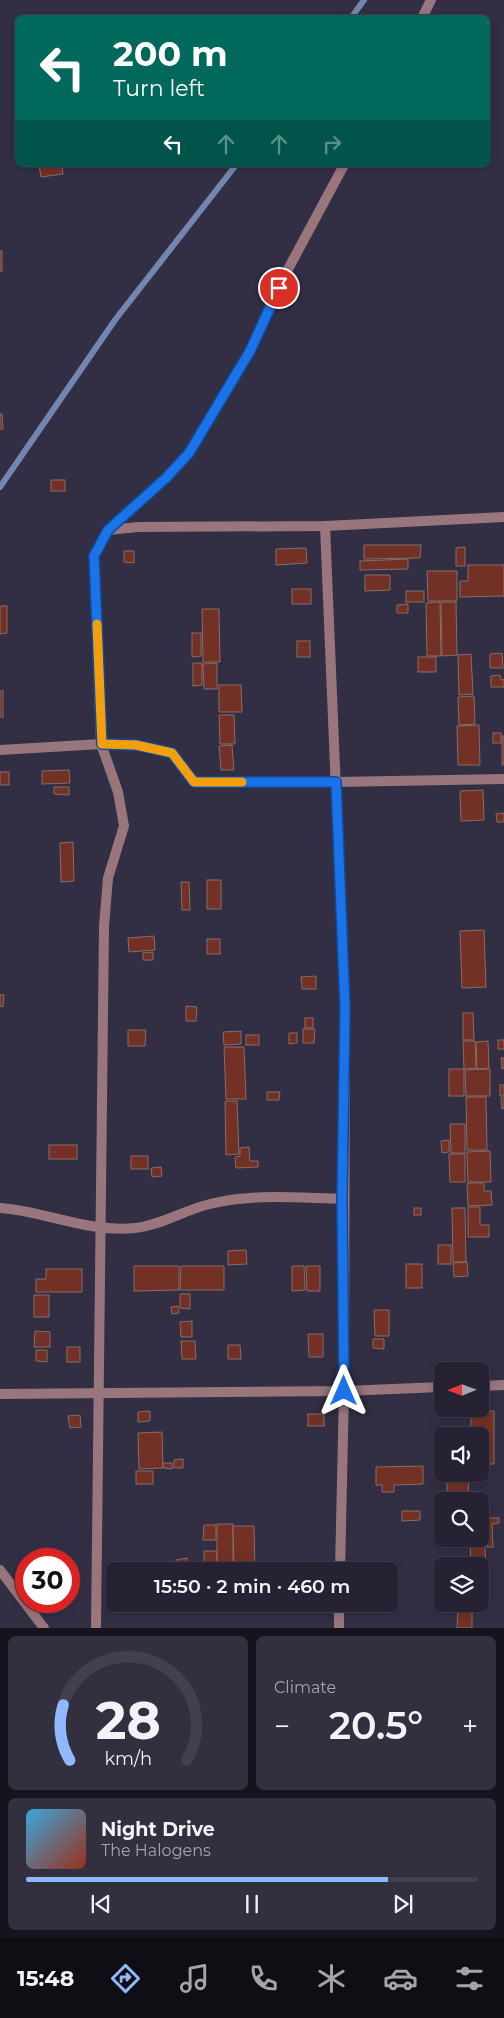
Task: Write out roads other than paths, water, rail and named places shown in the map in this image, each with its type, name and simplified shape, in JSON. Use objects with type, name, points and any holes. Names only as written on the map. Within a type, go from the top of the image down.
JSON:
[{"type":"street","points":[[424,15],[431,0]]},
{"type":"street","points":[[96,1628],[99,1228],[104,926],[108,878],[124,826],[118,792],[102,744],[94,556],[108,530],[167,477],[189,453],[250,351],[286,273],[343,167]]},
{"type":"street","points":[[108,530],[138,527],[325,526],[504,517]]},
{"type":"street","points":[[325,526],[345,1008],[342,1199],[344,1391],[340,1562]]},
{"type":"street","points":[[0,750],[102,744],[136,745],[172,753],[194,782],[504,779]]},
{"type":"street","points":[[0,1208],[99,1228],[134,1228],[165,1221],[208,1204],[250,1197],[342,1199]]},
{"type":"street","points":[[489,1386],[504,1385]]},
{"type":"street","points":[[0,1394],[344,1391],[434,1388]]},
{"type":"street","points":[[0,1570],[44,1628]]},
{"type":"street","points":[[339,1612],[339,1628]]},
{"type":"waterway","points":[[353,15],[364,0]]},
{"type":"waterway","points":[[0,487],[115,320],[234,167]]}]
